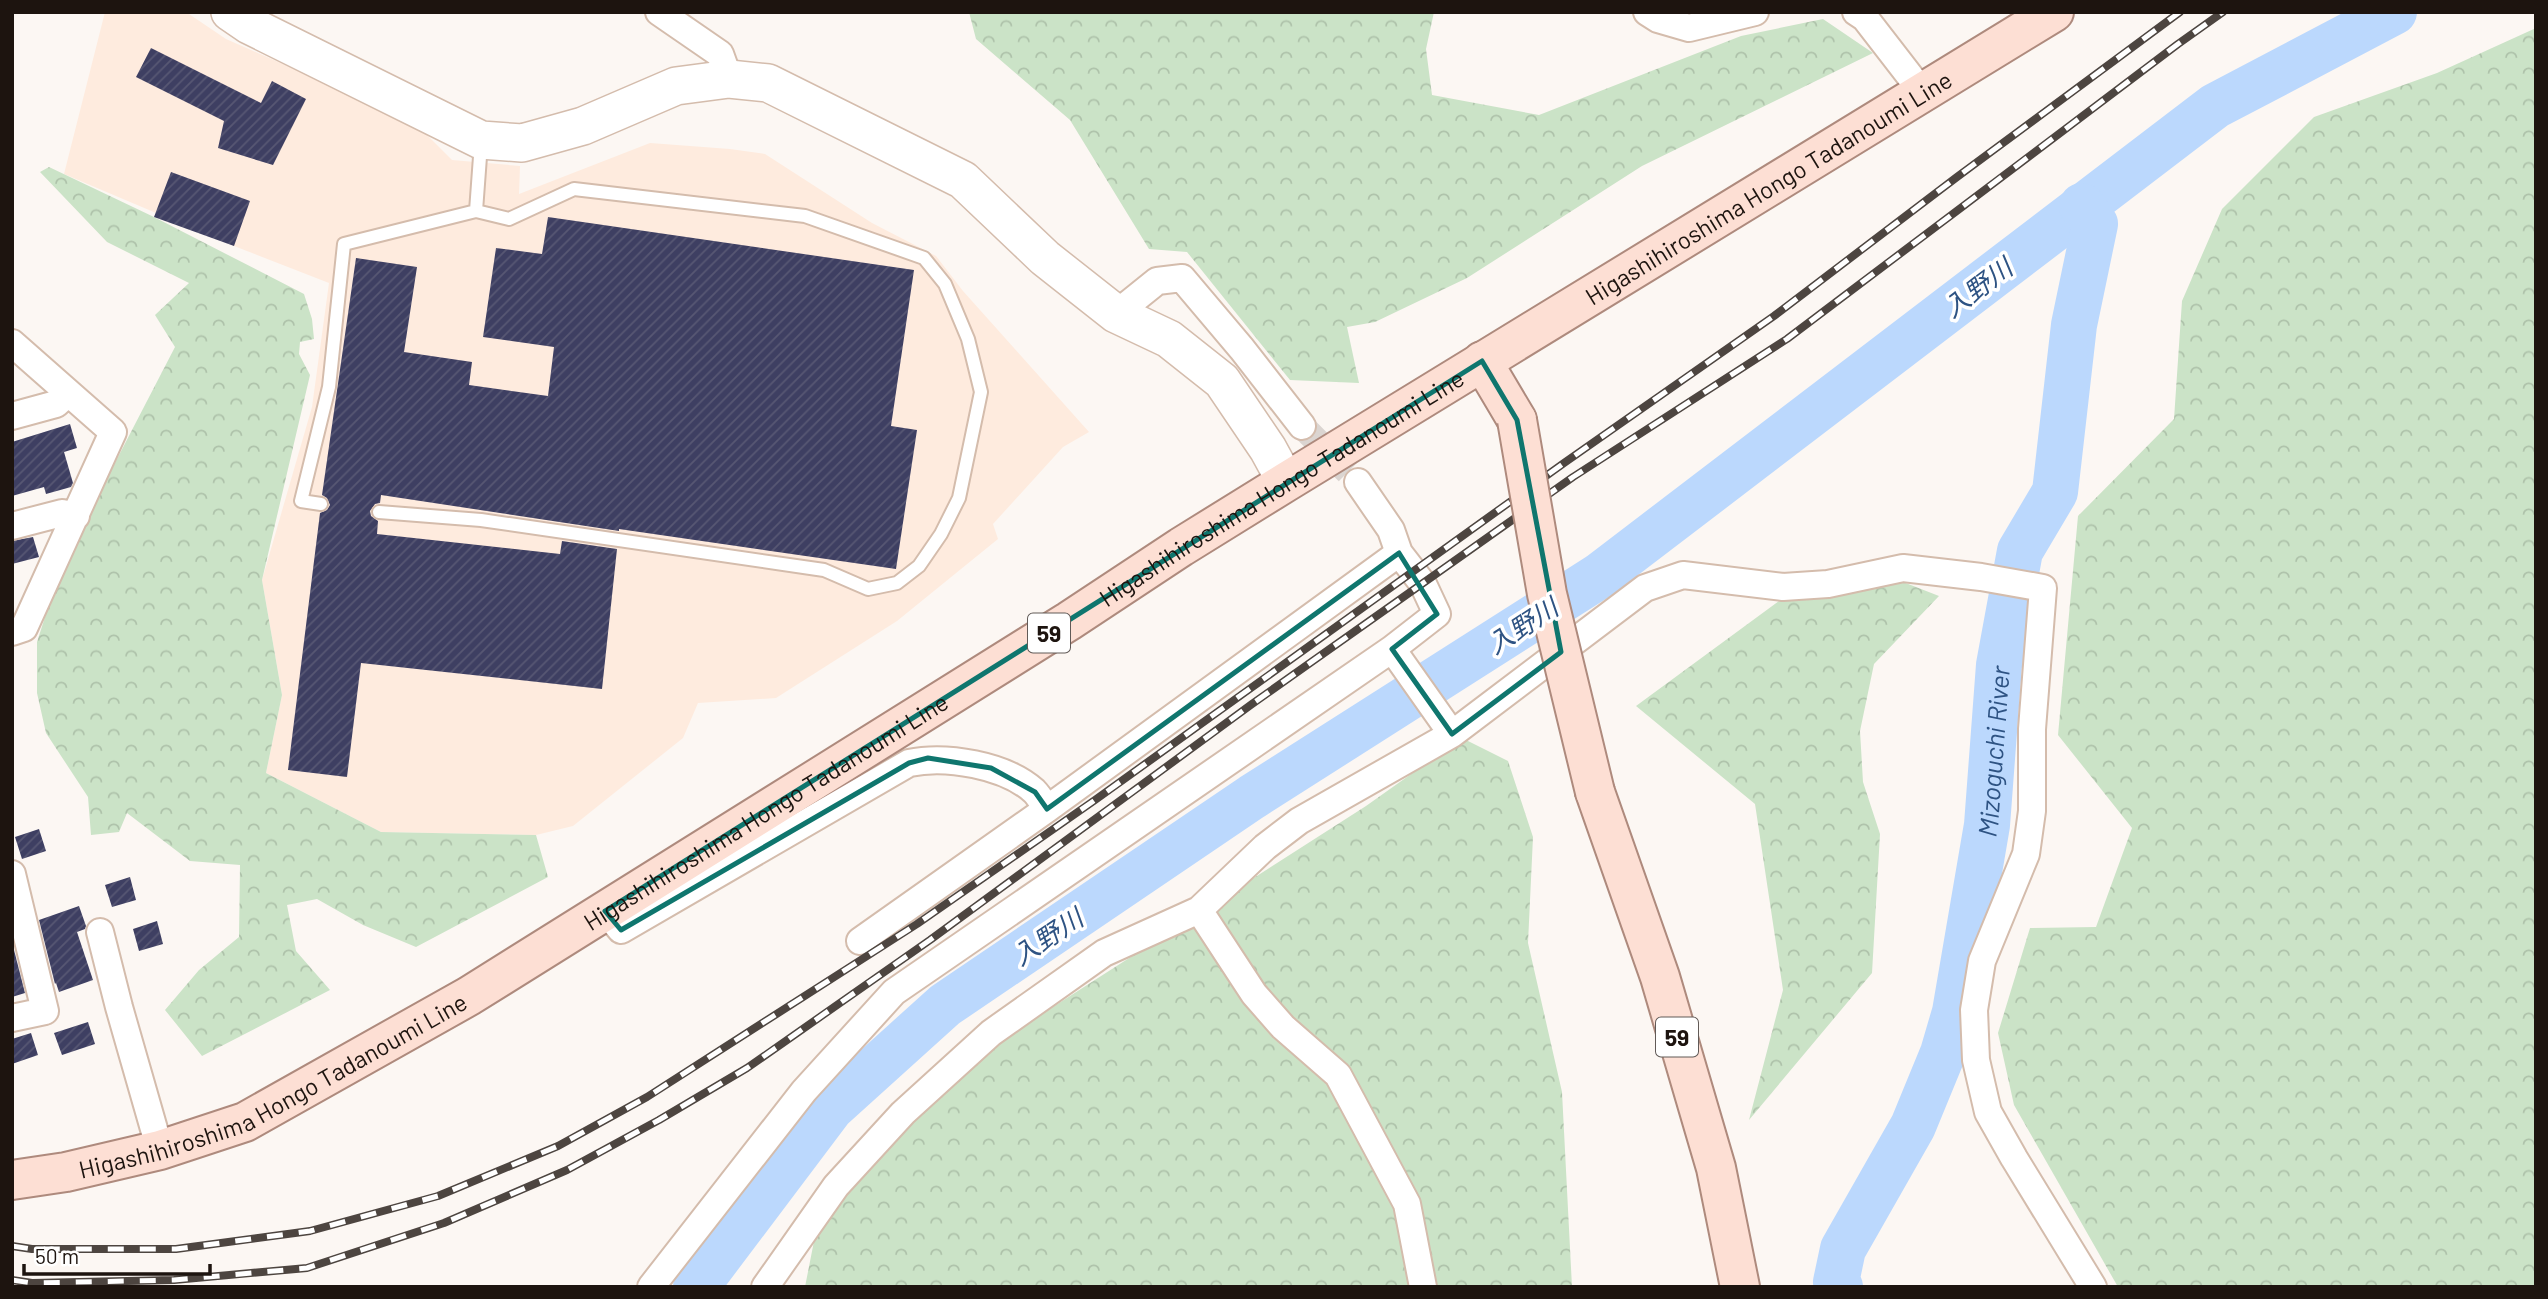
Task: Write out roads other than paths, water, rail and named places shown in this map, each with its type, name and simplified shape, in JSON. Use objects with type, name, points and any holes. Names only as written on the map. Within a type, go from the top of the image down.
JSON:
[{"type":"main road","name":"Higashihiroshima Hongo Tadanoumi Line","points":[[12,1180],[66,1172],[160,1150],[244,1122],[470,996],[1286,482],[2054,12]]},
{"type":"main road","name":"Higashihiroshima Hongo Tadanoumi Line","points":[[1482,361],[1517,420],[1547,594],[1595,792],[1660,977],[1713,1155],[1740,1287]]},
{"type":"street","points":[[230,12],[249,25],[481,140],[522,143],[583,126],[676,86],[729,79],[768,83],[964,180],[1045,258],[1116,314],[1169,340],[1222,381],[1268,449],[1286,482]]},
{"type":"street","points":[[659,12],[720,54],[729,79]]},
{"type":"street","points":[[1647,12],[1658,19],[1689,28],[1755,12]]},
{"type":"street","points":[[1856,12],[1864,18],[1923,93]]},
{"type":"street","points":[[1116,314],[1157,281],[1182,278],[1302,426]]},
{"type":"street","points":[[12,344],[113,432],[24,628],[12,632]]},
{"type":"street","points":[[12,416],[56,404],[68,393]]},
{"type":"street","points":[[651,1287],[804,1091],[894,992],[1398,657],[1437,614],[1423,584],[1399,553],[1391,530],[1357,482]]},
{"type":"street","points":[[12,526],[62,513],[76,516]]},
{"type":"street","points":[[860,941],[1047,809],[1399,553]]},
{"type":"street","points":[[765,1287],[845,1177],[902,1113],[990,1033],[1104,953],[1199,910],[1265,847],[1299,821],[1448,728],[1645,588],[1683,575],[1783,587],[1828,584],[1903,568],[2043,588],[2032,729],[2032,811],[2026,854],[1982,961],[1974,1010],[1976,1060],[1989,1112],[2093,1287]]},
{"type":"street","points":[[1398,657],[1448,728]]},
{"type":"street","points":[[605,911],[621,930],[909,763],[928,758],[990,768],[1019,781],[1035,792],[1047,809]]},
{"type":"street","points":[[12,874],[45,1010],[12,1018]]},
{"type":"street","points":[[1199,910],[1254,994],[1283,1027],[1338,1075],[1407,1203],[1423,1287]]},
{"type":"street","points":[[100,932],[160,1150]]},
{"type":"lane","points":[[476,211],[481,140]]},
{"type":"lane","points":[[321,504],[301,501],[329,387],[344,244],[476,211],[509,219],[574,189],[805,216],[924,258],[945,285],[968,340],[981,392],[959,498],[941,534],[919,566],[897,583],[868,589],[824,570],[481,520],[379,512]]},
{"type":"waterway","name":"入野川","points":[[696,1287],[831,1108],[945,1005],[1252,797],[1599,576],[2215,106],[2394,12]]},
{"type":"waterway","name":"Mizoguchi River","points":[[1840,1287],[1836,1282],[1843,1249],[1913,1126],[1943,1053],[1955,1012],[1987,825],[1999,665],[2020,551],[2055,492],[2074,325],[2095,224],[2082,206]]},
{"type":"tunnel","points":[[1302,426],[1358,482]]},
{"type":"railway","points":[[12,1246],[32,1249],[176,1249],[310,1231],[438,1196],[558,1146],[647,1097],[917,924],[1095,800],[1564,463],[1774,316],[2180,12]]},
{"type":"railway","points":[[12,1280],[32,1283],[174,1280],[307,1268],[444,1223],[567,1170],[659,1120],[747,1068],[930,940],[1252,704],[1573,477],[1787,339],[2223,12]]}]
